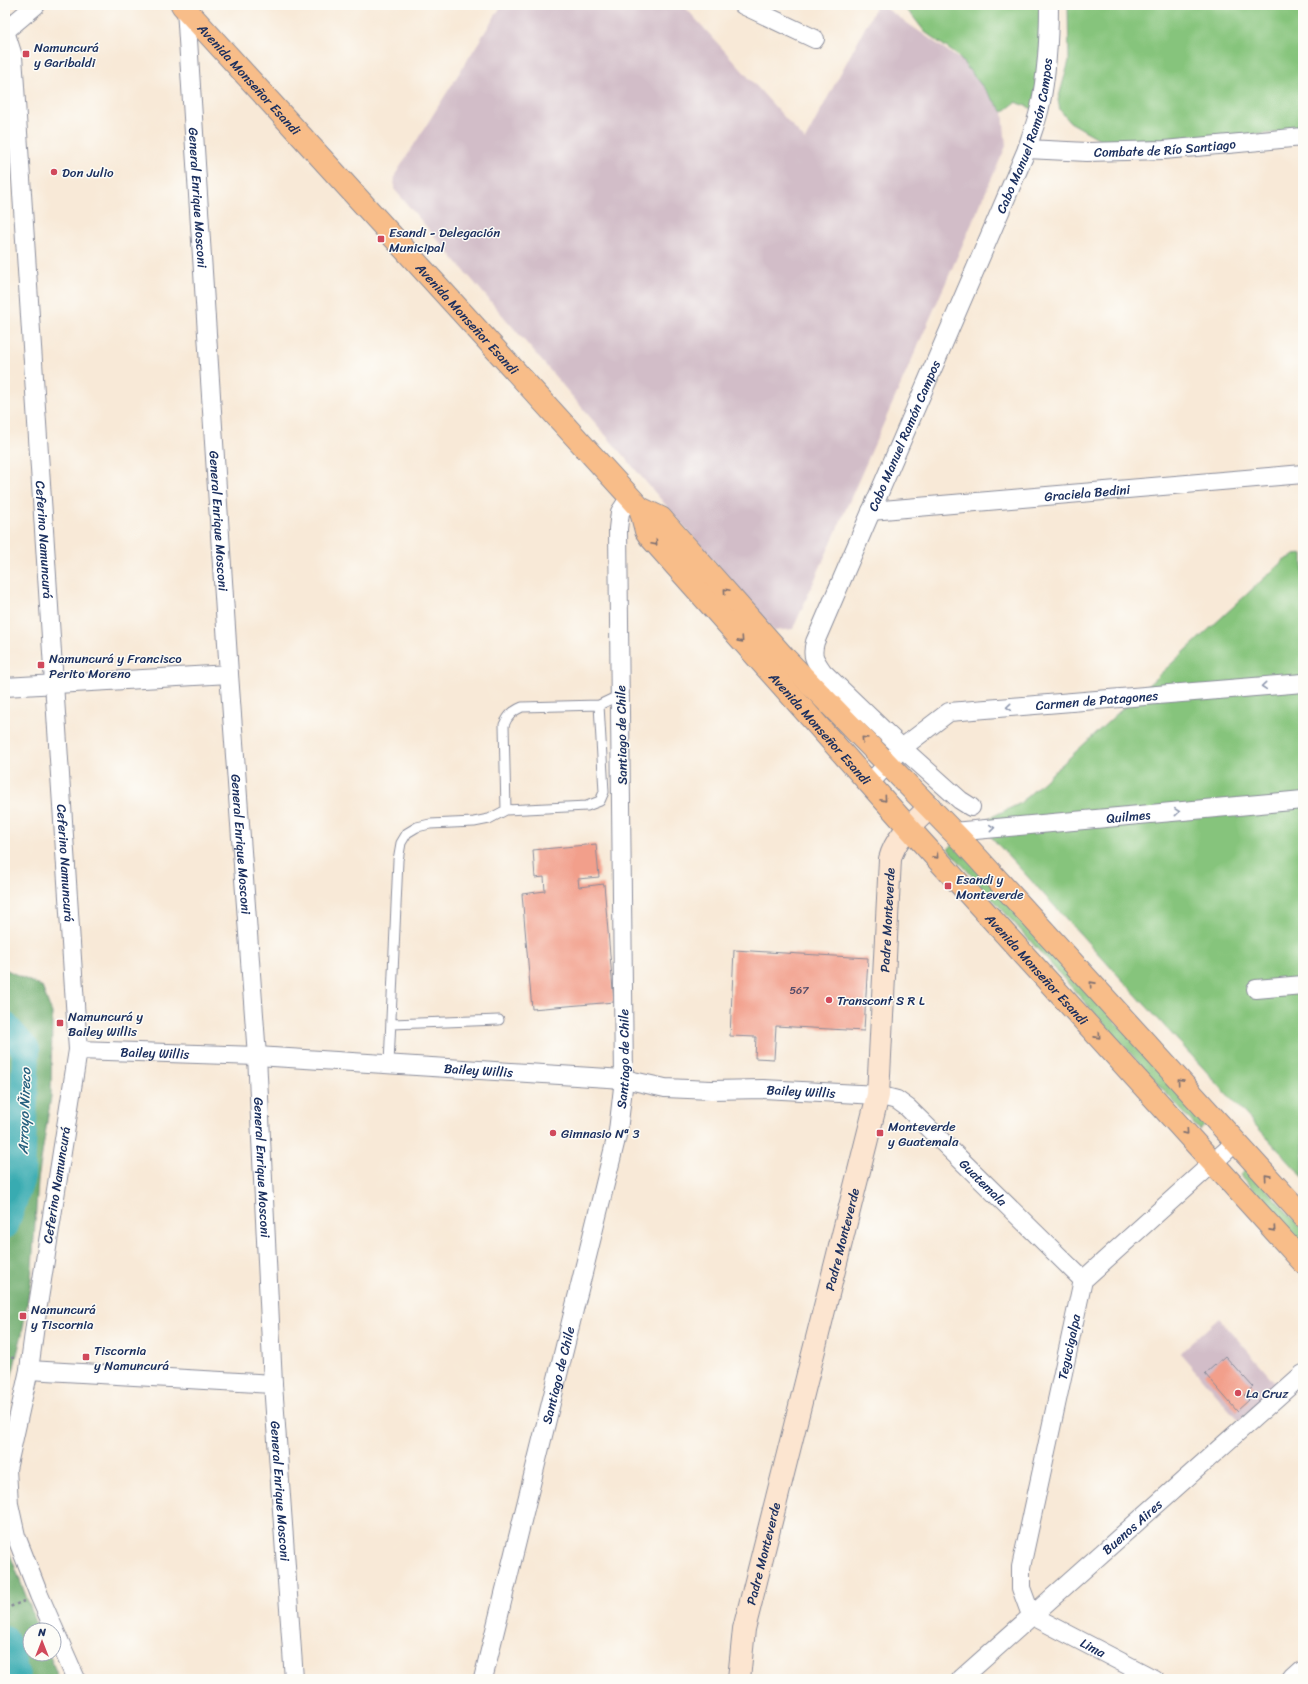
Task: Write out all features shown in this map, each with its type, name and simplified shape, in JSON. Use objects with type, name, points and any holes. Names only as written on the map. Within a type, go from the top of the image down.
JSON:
[{"type":"main road","name":"Avenida Monseñor Esandi","points":[[184,7],[635,503],[661,518],[783,656],[895,756],[930,807],[1303,1216]]},
{"type":"main road","name":"Avenida Monseñor Esandi","points":[[635,503],[646,531],[650,537],[909,828],[1303,1262]]},
{"type":"street","points":[[5,31],[36,5]]},
{"type":"street","points":[[743,5],[815,39]]},
{"type":"street","name":"Cabo Manuel Ramón Campos","points":[[971,807],[895,756],[823,672],[813,655],[814,642],[1027,149],[1040,108],[1045,80],[1049,38],[1049,5]]},
{"type":"street","name":"General Enrique Mosconi","points":[[184,7],[229,674],[257,1056],[273,1384],[294,1679]]},
{"type":"street","name":"Ceferino Namuncurá","points":[[5,31],[14,64],[78,1050],[29,1370],[7,1469],[9,1504],[16,1536],[39,1595],[76,1679]]},
{"type":"street","name":"Combate de Río Santiago","points":[[1027,149],[1087,152],[1164,150],[1303,137]]},
{"type":"street","name":"Graciela Bedini","points":[[871,511],[1303,474]]},
{"type":"street","name":"Santiago de Chile","points":[[483,1679],[618,1131],[624,1079],[618,529],[620,512],[635,503]]},
{"type":"street","points":[[5,687],[229,674]]},
{"type":"street","name":"Carmen de Patagones","points":[[870,783],[895,756],[949,712],[1303,683]]},
{"type":"street","name":"Quilmes","points":[[953,832],[1303,800]]},
{"type":"street","name":"Padre Monteverde","points":[[739,1679],[744,1629],[878,1095],[890,858],[893,848],[901,836],[930,807]]},
{"type":"street","points":[[1256,989],[1303,985]]},
{"type":"street","name":"Bailey Willis","points":[[78,1050],[257,1056],[624,1079],[665,1088],[711,1090],[763,1089],[878,1095]]},
{"type":"street","name":"Guatemala","points":[[878,1095],[897,1100],[908,1108],[1083,1280]]},
{"type":"street","points":[[1083,1280],[1236,1142]]},
{"type":"street","name":"Tegucigalpa","points":[[1032,1615],[1021,1588],[1021,1567],[1083,1280]]},
{"type":"street","points":[[29,1370],[273,1384]]},
{"type":"street","name":"Buenos Aires","points":[[961,1679],[1303,1374]]},
{"type":"street","name":"Lima","points":[[1032,1615],[1154,1679]]},
{"type":"street","points":[[1293,1679],[1303,1670]]},
{"type":"lane","points":[[506,810],[504,725],[507,716],[522,707],[599,706],[620,695]]},
{"type":"lane","points":[[389,1064],[392,1024],[396,883],[401,843],[407,833],[417,827],[430,824],[474,822],[489,819],[506,810],[587,806],[594,805],[600,801],[604,792],[599,706]]},
{"type":"lane","points":[[392,1024],[499,1020]]},
{"type":"path","points":[[5,1609],[15,1605]]},
{"type":"shaded area","points":[[502,5],[683,5],[805,140],[877,5],[881,5],[962,61],[1003,112],[1006,146],[793,629],[774,631],[394,189],[395,175]]},
{"type":"shaded area","points":[[1219,1318],[1279,1387],[1239,1421],[1180,1353]]},
{"type":"green space","points":[[900,5],[1046,5],[1033,109],[1016,102],[1003,112],[957,55],[925,32],[911,14]]},
{"type":"green space","points":[[1068,5],[1303,5],[1303,130],[1221,138],[1105,142],[1070,122],[1060,110],[1058,100],[1069,61]]},
{"type":"green space","points":[[1303,554],[1303,1177],[983,828],[987,819],[1019,804],[1283,561],[1295,555]]},
{"type":"green space","points":[[955,843],[1207,1123],[1199,1130],[948,849]]},
{"type":"green space","points":[[5,969],[42,987],[52,1013],[51,1096],[38,1180],[31,1281],[22,1334],[5,1403]]},
{"type":"green space","points":[[1247,1168],[1303,1230],[1303,1244],[1240,1175]]},
{"type":"green space","points":[[5,1541],[36,1622],[22,1622],[22,1662],[52,1662],[59,1679],[5,1679]]},
{"type":"building","points":[[596,844],[599,877],[578,879],[579,887],[604,884],[614,1002],[532,1009],[522,894],[545,891],[544,877],[535,878],[533,850]]},
{"type":"building","points":[[734,950],[868,958],[864,1031],[776,1026],[774,1059],[755,1058],[756,1037],[730,1036]]},
{"type":"building","points":[[1225,1356],[1253,1387],[1244,1395],[1249,1400],[1237,1411],[1205,1374]]},
{"type":"waterway","name":"Arroyo Ñireco","points":[[5,1026],[26,1050],[21,1178],[5,1225]]},
{"type":"waterway","name":"Arroyo Ñireco","points":[[5,1640],[17,1679]]},
{"type":"place","name":"Namuncurá y Garibaldi","points":[[26,54]]},
{"type":"place","name":"Don Julio","points":[[54,172]]},
{"type":"place","name":"Esandi - Delegación Municipal","points":[[381,239]]},
{"type":"place","name":"Namuncurá y Francisco Perito Moreno","points":[[41,665]]},
{"type":"place","name":"Esandi y Monteverde","points":[[948,886]]},
{"type":"place","name":"Transcont S R L","points":[[829,1000]]},
{"type":"place","name":"Namuncurá y Bailey Willis","points":[[60,1023]]},
{"type":"place","name":"Gimnasio Nª 3","points":[[553,1133]]},
{"type":"place","name":"Monteverde y Guatemala","points":[[880,1133]]},
{"type":"place","name":"Namuncurá y Tiscornia","points":[[23,1316]]},
{"type":"place","name":"Tiscornia y Namuncurá","points":[[86,1357]]},
{"type":"place","name":"La Cruz","points":[[1238,1393]]}]
